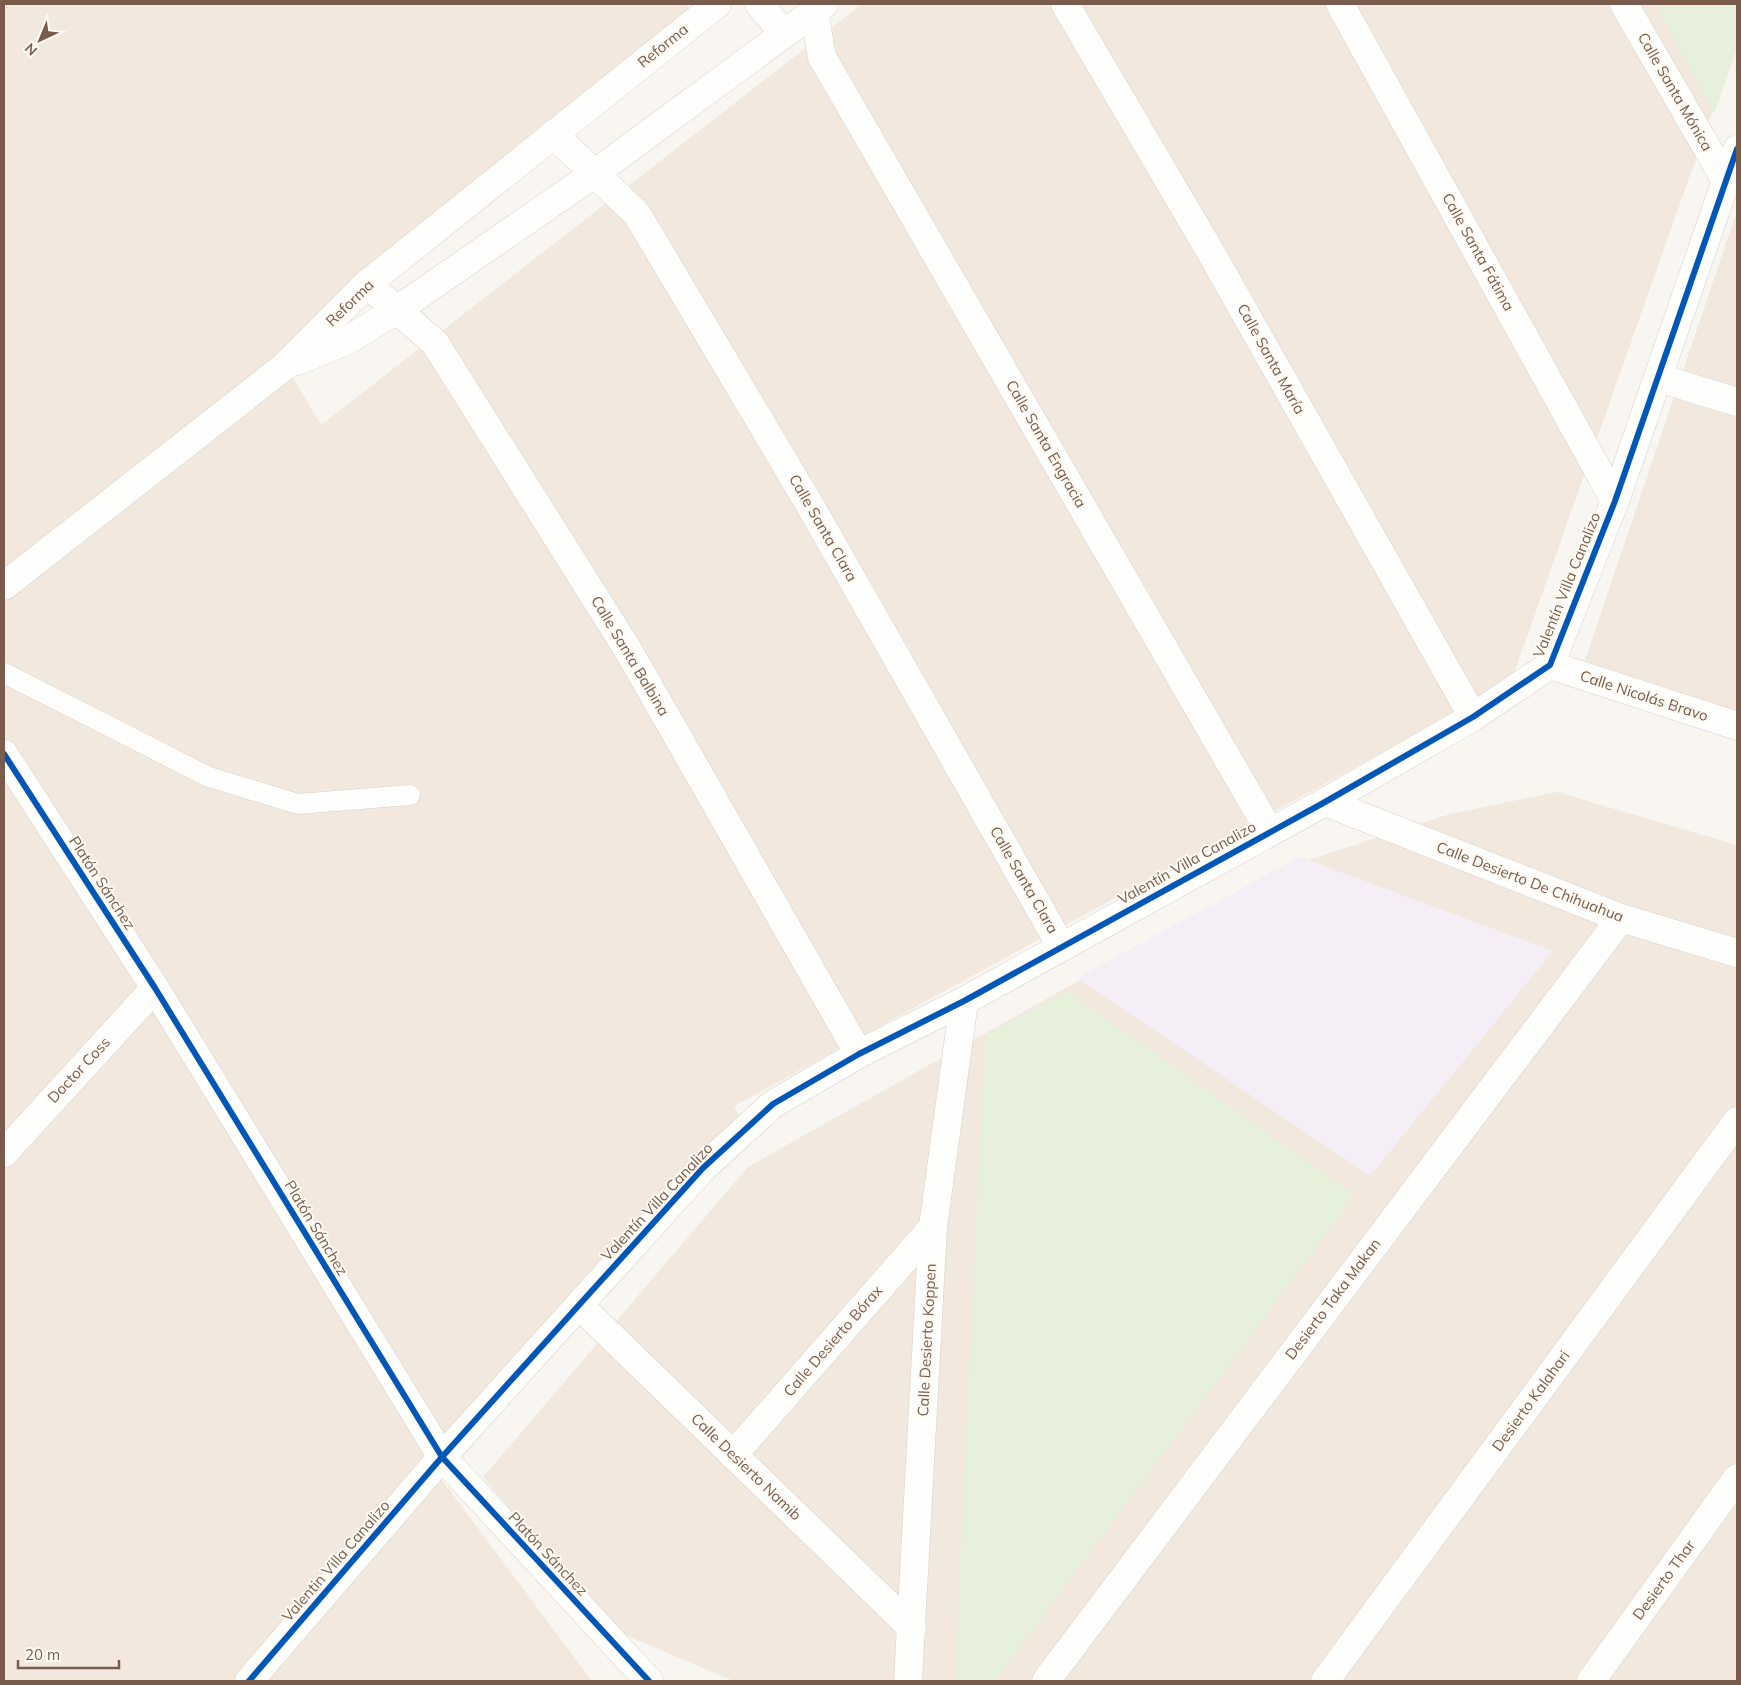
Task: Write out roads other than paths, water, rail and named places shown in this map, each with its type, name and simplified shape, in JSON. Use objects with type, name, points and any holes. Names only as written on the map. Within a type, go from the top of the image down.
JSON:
[{"type":"street","name":"Calle Santa Engracia","points":[[759,4],[784,34],[822,57]]},
{"type":"street","name":"Calle Santa María","points":[[1065,4],[1210,251],[1473,716]]},
{"type":"street","name":"Calle Santa Fátima","points":[[1340,4],[1615,501]]},
{"type":"street","name":"Calle Santa Mónica","points":[[1624,4],[1726,181]]},
{"type":"street","name":"Calle Santa Engracia","points":[[815,6],[822,57],[1270,832]]},
{"type":"street","points":[[285,366],[348,340],[397,310],[594,174],[784,34],[815,6]]},
{"type":"street","name":"Reforma","points":[[4,586],[285,366],[367,284],[707,11]]},
{"type":"street","name":"Calle Santa Clara","points":[[554,134],[637,214],[811,507],[1061,946]]},
{"type":"street","name":"Valentín Villa Canalizo","points":[[442,1457],[703,1168],[739,1133],[773,1104],[859,1054],[964,1001],[1325,802],[1473,716],[1550,665],[1615,501],[1737,149]]},
{"type":"street","name":"Calle Santa Balbina","points":[[367,284],[435,343],[628,650],[859,1054]]},
{"type":"street","points":[[1659,378],[1737,402]]},
{"type":"street","name":"Calle Nicolás Bravo","points":[[1550,665],[1737,726]]},
{"type":"street","name":"Platón Sánchez","points":[[4,754],[155,988],[442,1457],[649,1681]]},
{"type":"street","name":"Calle Desierto De Chihuahua","points":[[1325,802],[1620,918],[1737,953]]},
{"type":"street","name":"Desierto Taka Makan","points":[[1046,1681],[1620,918]]},
{"type":"street","name":"Doctor Coss","points":[[4,1153],[155,988]]},
{"type":"street","name":"Calle Desierto Koppen","points":[[908,1681],[934,1227],[964,1001]]},
{"type":"street","name":"Desierto Kalahari","points":[[1325,1681],[1737,1121]]},
{"type":"street","name":"Calle Desierto Bórax","points":[[733,1455],[934,1227]]},
{"type":"street","name":"Calle Desierto Namib","points":[[579,1305],[912,1628]]},
{"type":"street","name":"Valentin Villa Canalizo","points":[[249,1681],[442,1457]]},
{"type":"street","name":"Desierto Thar","points":[[1591,1681],[1737,1478]]},
{"type":"lane","points":[[4,672],[209,777],[298,804],[410,795]]}]
